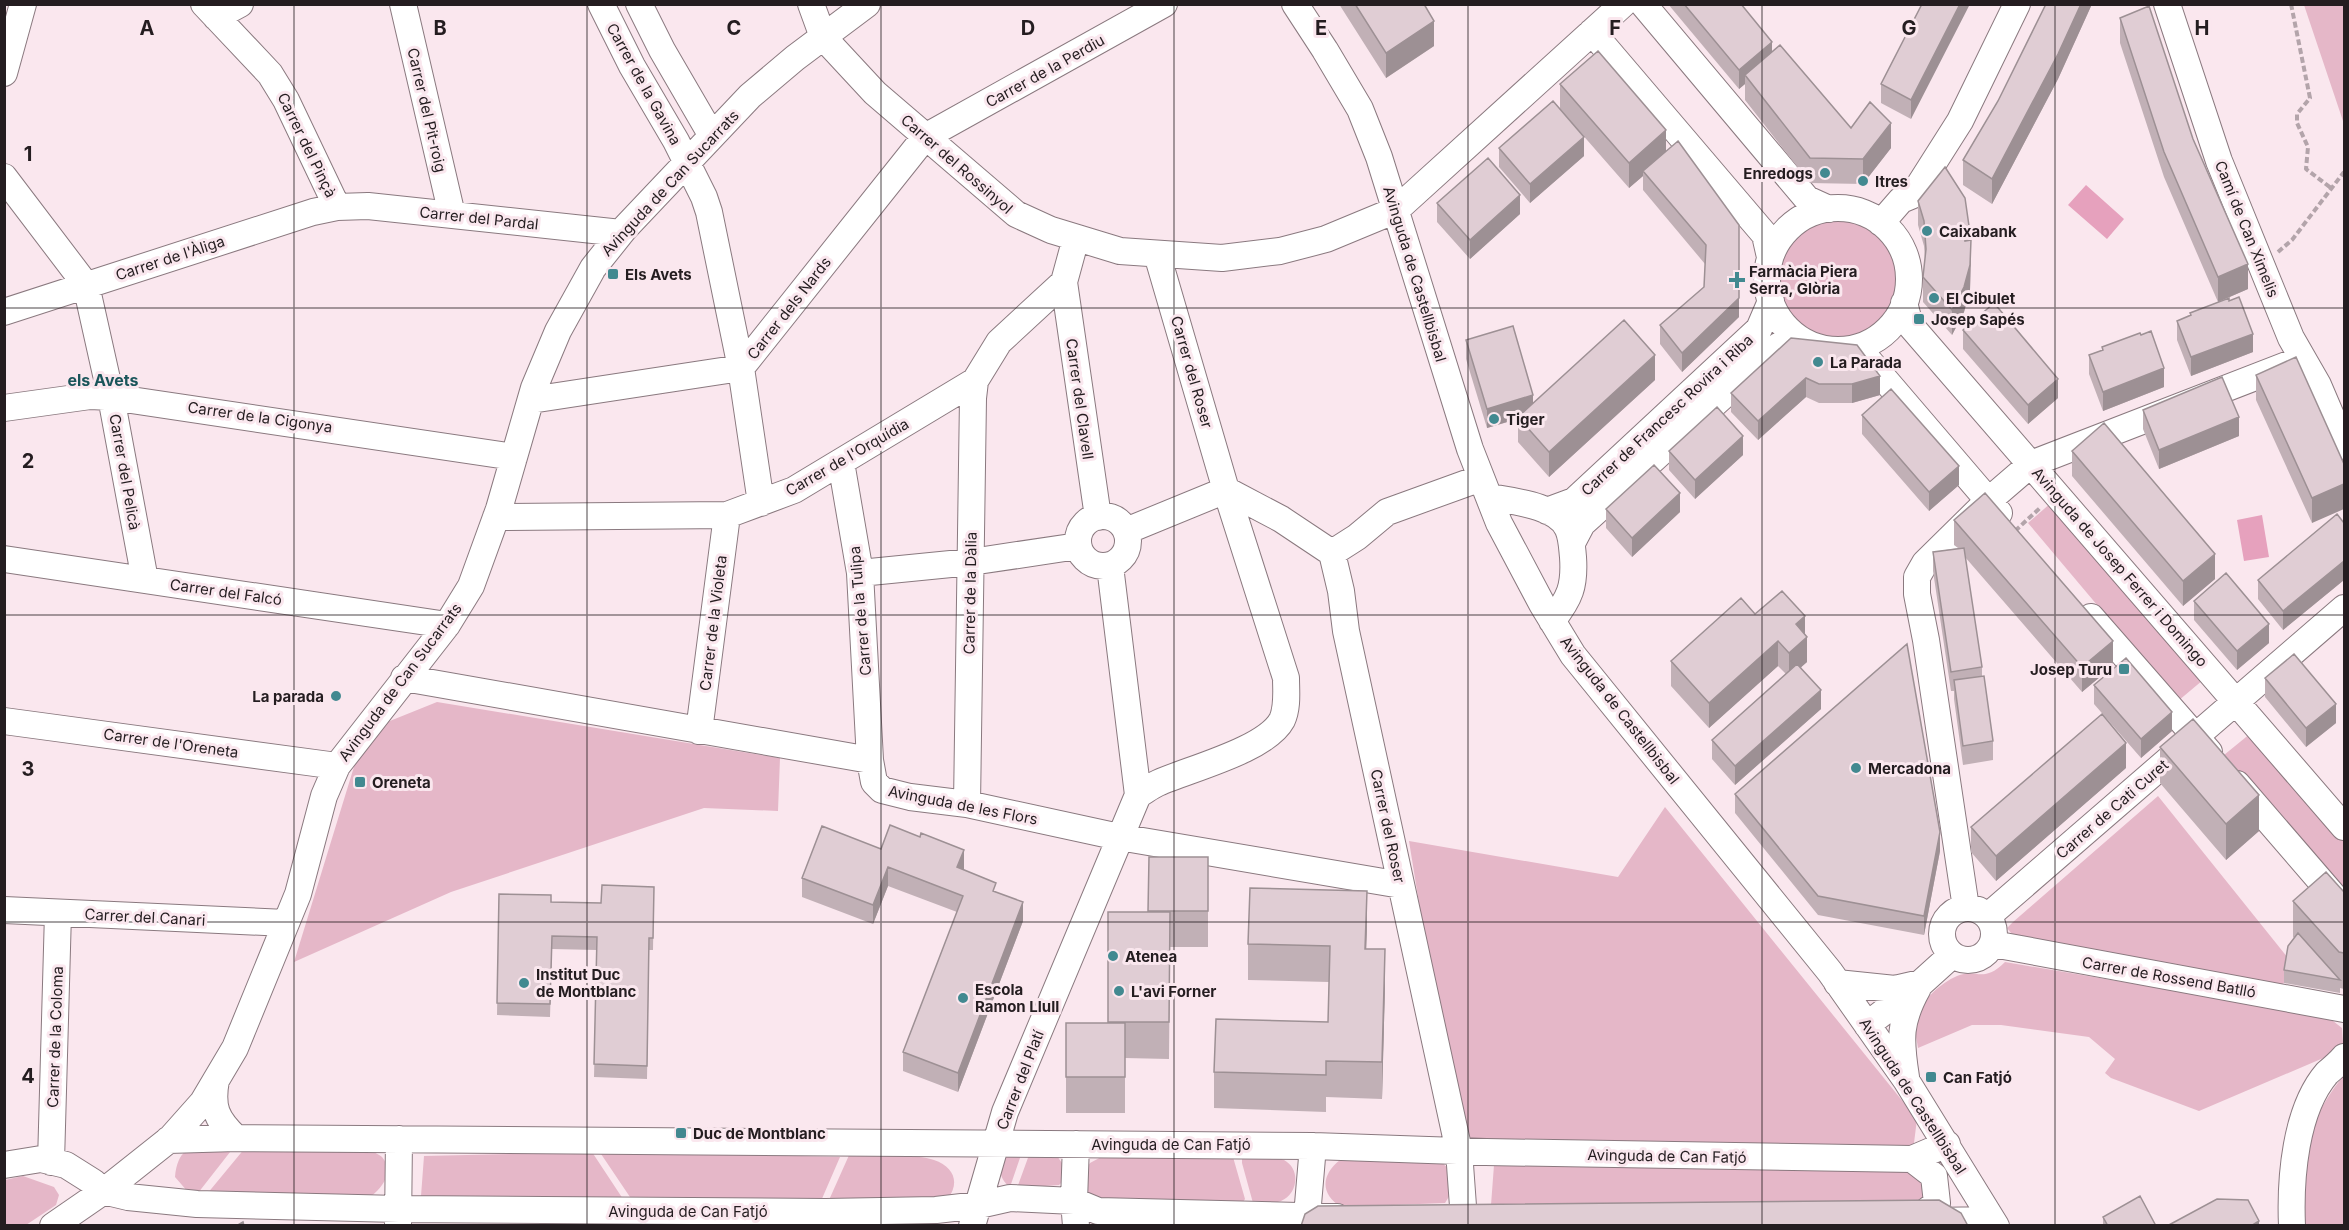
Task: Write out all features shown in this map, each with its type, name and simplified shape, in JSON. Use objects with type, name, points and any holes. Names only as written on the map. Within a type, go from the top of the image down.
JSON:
[{"type":"street","points":[[4,73],[23,4]]},
{"type":"street","points":[[210,11],[240,4]]},
{"type":"street","name":"Carrer del Pit-roig","points":[[403,4],[452,215]]},
{"type":"street","name":"Carrer de la Gavina","points":[[601,4],[632,66],[686,163]]},
{"type":"street","points":[[639,4],[662,50],[712,136]]},
{"type":"street","name":"Carrer del Rossinyol","points":[[811,4],[823,37],[875,93],[1016,214],[1077,238],[1120,251],[1222,258],[1280,251],[1326,239],[1395,210],[1623,4]]},
{"type":"street","name":"Avinguda de Can Sucarrats","points":[[53,1226],[103,1191],[168,1140],[202,1101],[235,1048],[298,894],[324,796],[337,766],[447,624],[471,586],[496,517],[531,400],[558,331],[592,268],[621,233],[750,96],[867,4]]},
{"type":"street","name":"Carrer de la Perdiu","points":[[925,136],[1164,4]]},
{"type":"street","name":"Avinguda de Castellbisbal","points":[[1294,4],[1360,109],[1379,157],[1470,449],[1499,523],[1552,621],[1573,655],[1838,983],[1906,1080],[1994,1223]]},
{"type":"street","points":[[1643,4],[1807,199],[1829,209]]},
{"type":"street","points":[[1900,200],[1899,188],[1926,155],[2003,4]]},
{"type":"street","points":[[1881,223],[1900,200],[1913,195],[1960,121],[2017,4]]},
{"type":"street","name":"Camí de Can Ximelis","points":[[2166,4],[2219,161],[2291,338],[2318,385],[2344,446]]},
{"type":"street","name":"Carrer del Pinçà","points":[[210,11],[276,83],[337,207]]},
{"type":"street","points":[[1592,32],[1765,235],[1770,257],[1767,291],[1783,325],[1802,341],[1814,346],[1838,350],[1855,349],[1876,341],[1899,316],[1909,279],[1905,254],[1893,233],[1881,223],[1849,208],[1815,211],[1793,222],[1781,235],[1770,257]]},
{"type":"street","name":"Carrer dels Nards","points":[[531,400],[741,368],[925,136]]},
{"type":"street","points":[[686,163],[704,196],[710,213],[741,368],[760,503]]},
{"type":"street","name":"Carrer del Pelicà","points":[[4,177],[86,285],[111,397],[144,580]]},
{"type":"street","name":"Carrer del Pardal","points":[[337,207],[368,206],[621,233]]},
{"type":"street","name":"Carrer de l'Àliga","points":[[4,312],[313,212],[337,207]]},
{"type":"street","points":[[1064,282],[1077,238]]},
{"type":"street","name":"Carrer del Roser","points":[[1138,795],[1156,784],[1244,749],[1267,736],[1282,720],[1287,698],[1286,678],[1226,490],[1157,254]]},
{"type":"street","name":"Carrer de l'Orquídia","points":[[496,517],[727,515],[794,490],[975,381],[999,342],[1064,282]]},
{"type":"street","name":"Carrer del Clavell","points":[[1064,282],[1098,516]]},
{"type":"street","name":"Carrer de Francesc Rovira i Riba","points":[[1547,512],[1574,501],[1759,329],[1771,301]]},
{"type":"street","name":"Avinguda de Josep Ferrer i Domingo","points":[[1904,303],[1910,325],[2344,827]]},
{"type":"street","name":"Carrer de Francesc Rovira i Riba","points":[[1572,543],[1582,524],[1778,346],[1802,341]]},
{"type":"street","points":[[1855,349],[1869,360],[2015,531]]},
{"type":"street","points":[[1977,912],[1952,914],[1943,926],[1943,942],[1952,955],[1967,961],[1975,960],[1989,951],[1993,944],[1994,930],[1977,912],[1917,594],[1917,577],[1926,563],[1989,501],[2031,464],[2302,358]]},
{"type":"street","name":"Carrer de la Dàlia","points":[[967,804],[975,381]]},
{"type":"street","name":"Carrer de la Cigonya","points":[[4,408],[90,396],[111,397],[514,457]]},
{"type":"street","name":"Carrer de la Tulipa","points":[[842,462],[860,573],[870,760]]},
{"type":"street","points":[[1126,531],[1226,490],[1281,519],[1332,553],[1387,513],[1485,487],[1555,515],[1568,527],[1572,543],[1574,576],[1568,601],[1552,621]]},
{"type":"street","name":"Carrer de la Violeta","points":[[699,731],[727,515]]},
{"type":"street","points":[[1098,516],[1114,518],[1126,531],[1128,540],[1126,551],[1118,562],[1110,566],[1101,567],[1087,561],[1078,546],[1080,531],[1085,523],[1098,516]]},
{"type":"street","points":[[860,573],[971,562],[1078,546]]},
{"type":"street","name":"Carrer del Roser","points":[[1332,553],[1341,591],[1346,631],[1459,1151],[1465,1220]]},
{"type":"street","name":"Carrer del Falcó","points":[[4,559],[447,624]]},
{"type":"street","points":[[1110,566],[1138,795]]},
{"type":"street","points":[[2077,602],[2344,908]]},
{"type":"street","name":"Carrer de Cati Curet","points":[[1977,912],[2196,737],[2344,608]]},
{"type":"street","points":[[404,678],[870,760]]},
{"type":"street","name":"Carrer de l'Oreneta","points":[[4,721],[337,766]]},
{"type":"street","name":"Avinguda de les Flors","points":[[870,760],[874,782],[882,790],[910,797],[967,804],[1119,837],[1401,885]]},
{"type":"street","name":"Carrer del Platí","points":[[975,1215],[1005,1112],[1138,795]]},
{"type":"street","name":"Carrer del Canari","points":[[4,910],[286,923]]},
{"type":"street","name":"Carrer de la Coloma","points":[[51,1162],[58,913]]},
{"type":"street","name":"Carrer de Rossend Batlló","points":[[1993,944],[2344,1009]]},
{"type":"street","points":[[1868,1025],[1952,955]]},
{"type":"street","points":[[1838,983],[1895,988],[1921,983]]},
{"type":"street","points":[[1906,1080],[1902,1025],[1906,1009],[1921,983]]},
{"type":"street","points":[[2292,1226],[2291,1190],[2298,1143],[2307,1108],[2326,1075],[2344,1057]]},
{"type":"street","points":[[216,1078],[213,1097],[216,1113],[236,1138]]},
{"type":"street","name":"Avinguda de Can Fatjó","points":[[168,1140],[236,1138],[997,1142],[1313,1146],[1459,1151],[1912,1159],[1947,1144]]},
{"type":"street","points":[[399,1139],[399,1217]]},
{"type":"street","points":[[1075,1213],[1076,1144]]},
{"type":"street","points":[[1305,1221],[1313,1146]]},
{"type":"street","points":[[4,1165],[41,1159],[66,1165],[103,1191]]},
{"type":"street","points":[[1912,1159],[1934,1176],[1937,1203],[1904,1220],[1994,1223]]},
{"type":"street","name":"Avinguda de Can Fatjó","points":[[103,1191],[128,1197],[197,1204],[399,1217],[796,1219],[933,1210],[975,1215],[1010,1198],[1075,1213],[1098,1211],[1305,1221],[1363,1217]]},
{"type":"path","points":[[2290,4],[2310,98],[2297,114],[2297,123],[2308,147],[2306,169],[2331,188]]},
{"type":"path","points":[[2262,267],[2292,240],[2344,172]]},
{"type":"path","points":[[2015,531],[2056,493]]},
{"type":"shaded area","points":[[2304,5],[2344,5],[2344,124]]},
{"type":"shaded area","points":[[2086,185],[2124,219],[2107,239],[2068,205]]},
{"type":"shaded area","points":[[1836,219],[1859,223],[1879,236],[1892,256],[1896,279],[1892,302],[1879,322],[1859,335],[1836,339],[1813,335],[1793,322],[1780,302],[1776,279],[1780,256],[1793,236],[1813,223]]},
{"type":"shaded area","points":[[2052,502],[2203,680],[2178,701],[2028,523]]},
{"type":"shaded area","points":[[2262,515],[2269,557],[2244,561],[2237,520]]},
{"type":"shaded area","points":[[437,702],[780,758],[778,811],[704,808],[451,892],[294,962],[365,731]]},
{"type":"shaded area","points":[[2251,733],[2344,842],[2344,896],[2224,755]]},
{"type":"shaded area","points":[[2158,796],[2288,958],[2284,983],[2277,987],[2015,938],[2007,928]]},
{"type":"shaded area","points":[[1665,807],[1917,1119],[1912,1159],[1459,1151],[1409,841],[1618,877]]},
{"type":"shaded area","points":[[2005,962],[2312,1014],[2333,1021],[2342,1028],[2343,1043],[2328,1056],[2199,1111],[2111,1078],[2105,1073],[2115,1059],[2089,1037],[2001,1025],[1972,1025],[1918,1048],[1915,1024],[1920,1009],[1930,995],[1957,976],[1985,974],[1997,969]]},
{"type":"shaded area","points":[[2344,1075],[2344,1225],[2302,1226],[2304,1168],[2309,1136],[2324,1104]]},
{"type":"shaded area","points":[[203,1146],[234,1147],[198,1193],[188,1192],[175,1177],[177,1164],[187,1150]]},
{"type":"shaded area","points":[[245,1148],[369,1149],[382,1157],[385,1162],[386,1179],[371,1196],[207,1194]]},
{"type":"shaded area","points":[[599,1151],[840,1157],[821,1201],[632,1200]]},
{"type":"shaded area","points":[[592,1152],[623,1199],[421,1196],[424,1156]]},
{"type":"shaded area","points":[[850,1153],[934,1160],[946,1167],[953,1176],[952,1193],[948,1199],[829,1200]]},
{"type":"shaded area","points":[[1011,1154],[1021,1155],[1010,1187],[1003,1179],[1000,1170],[1003,1161]]},
{"type":"shaded area","points":[[1029,1155],[1057,1156],[1062,1163],[1066,1178],[1059,1185],[1017,1188]]},
{"type":"shaded area","points":[[1103,1156],[1233,1157],[1245,1199],[1243,1202],[1102,1201],[1091,1196],[1087,1190],[1086,1170],[1090,1163]]},
{"type":"shaded area","points":[[1269,1156],[1280,1158],[1289,1164],[1293,1169],[1295,1181],[1287,1198],[1278,1202],[1253,1203],[1242,1157]]},
{"type":"shaded area","points":[[1438,1159],[1452,1172],[1453,1190],[1445,1203],[1341,1207],[1334,1202],[1326,1190],[1326,1178],[1340,1160]]},
{"type":"shaded area","points":[[1494,1165],[1886,1166],[1916,1169],[1927,1191],[1918,1207],[1491,1205]]},
{"type":"shaded area","points":[[23,1176],[54,1187],[59,1195],[56,1205],[26,1225],[5,1225],[5,1180]]},
{"type":"building","points":[[1355,4],[1424,4],[1434,21],[1386,53]]},
{"type":"building","points":[[1684,4],[1741,4],[1772,42],[1739,70]]},
{"type":"building","points":[[1922,4],[1960,4],[1911,100],[1881,84]]},
{"type":"building","points":[[2046,4],[2081,4],[2058,54],[1992,179],[1963,160],[1998,101]]},
{"type":"building","points":[[2149,6],[2193,139],[2248,264],[2218,277],[2164,152],[2120,18]]},
{"type":"building","points":[[1780,45],[1851,128],[1870,102],[1891,123],[1863,159],[1810,158],[1745,75]]},
{"type":"building","points":[[1598,51],[1666,130],[1629,163],[1560,84]]},
{"type":"building","points":[[1553,101],[1584,137],[1530,184],[1499,148]]},
{"type":"building","points":[[1678,141],[1739,225],[1739,298],[1682,353],[1660,325],[1704,287],[1706,245],[1643,171]]},
{"type":"building","points":[[1488,158],[1520,195],[1470,240],[1437,203]]},
{"type":"building","points":[[1945,167],[1965,198],[1969,226],[1964,226],[1965,241],[1971,240],[1970,265],[1964,287],[1952,310],[1923,277],[1926,249],[1924,221],[1918,201]]},
{"type":"building","points":[[2239,297],[2253,334],[2191,357],[2177,321],[2191,315],[2190,313],[2229,298],[2229,301]]},
{"type":"building","points":[[1994,303],[2058,379],[2028,405],[1963,330]]},
{"type":"building","points":[[1624,320],[1655,355],[1549,452],[1518,417]]},
{"type":"building","points":[[1513,326],[1533,395],[1487,409],[1466,340]]},
{"type":"building","points":[[2151,331],[2164,368],[2103,392],[2089,355],[2103,350],[2102,347]]},
{"type":"building","points":[[1791,338],[1857,345],[1880,376],[1852,384],[1819,384],[1806,378],[1758,421],[1731,393]]},
{"type":"building","points":[[2296,357],[2344,464],[2344,484],[2312,498],[2256,375]]},
{"type":"building","points":[[2222,377],[2239,417],[2159,450],[2143,410]]},
{"type":"building","points":[[1891,389],[1959,466],[1929,492],[1862,415]]},
{"type":"building","points":[[1717,407],[1743,436],[1695,480],[1669,451]]},
{"type":"building","points":[[2104,423],[2215,554],[2183,581],[2072,451]]},
{"type":"building","points":[[1654,465],[1680,493],[1632,538],[1606,509]]},
{"type":"building","points":[[1985,493],[2113,641],[2082,667],[1954,520]]},
{"type":"building","points":[[2337,514],[2344,523],[2344,561],[2283,611],[2258,580]]},
{"type":"building","points":[[1964,548],[1982,667],[1951,672],[1933,552]]},
{"type":"building","points":[[2226,573],[2269,624],[2237,651],[2194,601]]},
{"type":"building","points":[[1782,591],[1805,616],[1796,624],[1807,637],[1789,653],[1778,641],[1709,703],[1671,661],[1741,598],[1755,614]]},
{"type":"building","name":"Mercadona","points":[[1907,644],[1940,832],[1924,916],[1818,896],[1735,794]]},
{"type":"building","points":[[2294,654],[2336,704],[2306,728],[2265,678]]},
{"type":"building","points":[[2126,658],[2172,712],[2141,739],[2094,685]]},
{"type":"building","points":[[1797,664],[1821,690],[1735,766],[1712,740]]},
{"type":"building","points":[[1984,676],[1993,741],[1963,746],[1954,680]]},
{"type":"building","points":[[2102,714],[2126,743],[1996,856],[1971,827]]},
{"type":"building","points":[[2193,719],[2259,795],[2226,824],[2160,747]]},
{"type":"building","name":"Escola Ramon Llull","points":[[890,825],[920,837],[921,833],[964,850],[957,867],[996,883],[993,891],[1023,902],[958,1073],[903,1052],[963,896],[888,867],[873,905],[802,878],[822,826],[881,849]]},
{"type":"building","points":[[1149,857],[1208,857],[1208,911],[1148,911]]},
{"type":"building","points":[[2326,872],[2344,892],[2344,953],[2339,952],[2293,901]]},
{"type":"building","name":"Institut Duc de Montblanc","points":[[602,885],[654,887],[653,938],[649,938],[647,1066],[594,1064],[597,937],[552,936],[550,1004],[497,1003],[499,894],[551,895],[551,902],[601,903]]},
{"type":"building","points":[[1250,888],[1367,891],[1365,949],[1385,949],[1382,1062],[1326,1061],[1326,1075],[1214,1072],[1216,1019],[1328,1022],[1330,946],[1248,944]]},
{"type":"building","points":[[1108,912],[1170,912],[1169,1022],[1108,1022]]},
{"type":"building","points":[[2298,933],[2340,980],[2284,970],[2288,946]]},
{"type":"building","points":[[1066,1023],[1125,1023],[1125,1077],[1066,1077]]},
{"type":"building","points":[[2140,1196],[2156,1226],[2108,1226],[2103,1217]]},
{"type":"building","points":[[2217,1199],[2248,1200],[2259,1221],[2251,1226],[2167,1226]]},
{"type":"building","points":[[1939,1200],[1961,1213],[1968,1226],[1301,1226],[1305,1214],[1318,1206]]},
{"type":"place","name":"Enredogs","points":[[1825,173]]},
{"type":"place","name":"Itres","points":[[1863,181]]},
{"type":"place","name":"Caixabank","points":[[1927,231]]},
{"type":"place","name":"Els Avets","points":[[613,274]]},
{"type":"place","name":"Farmàcia Piera Serra, Glòria","points":[[1737,280]]},
{"type":"place","name":"El Cibulet","points":[[1934,298]]},
{"type":"place","name":"Josep Sapés","points":[[1919,319]]},
{"type":"place","name":"La Parada","points":[[1818,362]]},
{"type":"place","name":"Tiger","points":[[1494,419]]},
{"type":"place","name":"Josep Turu","points":[[2124,669]]},
{"type":"place","name":"La parada","points":[[336,696]]},
{"type":"place","name":"Mercadona","points":[[1856,768]]},
{"type":"place","name":"Oreneta","points":[[360,782]]},
{"type":"place","name":"Atenea","points":[[1113,956]]},
{"type":"place","name":"Institut Duc de Montblanc","points":[[524,983]]},
{"type":"place","name":"L'avi Forner","points":[[1119,991]]},
{"type":"place","name":"Escola Ramon Llull","points":[[963,998]]},
{"type":"place","name":"Can Fatjó","points":[[1931,1077]]},
{"type":"place","name":"Duc de Montblanc","points":[[681,1133]]},
{"type":"district","name":"els Avets","points":[[103,380]]}]
